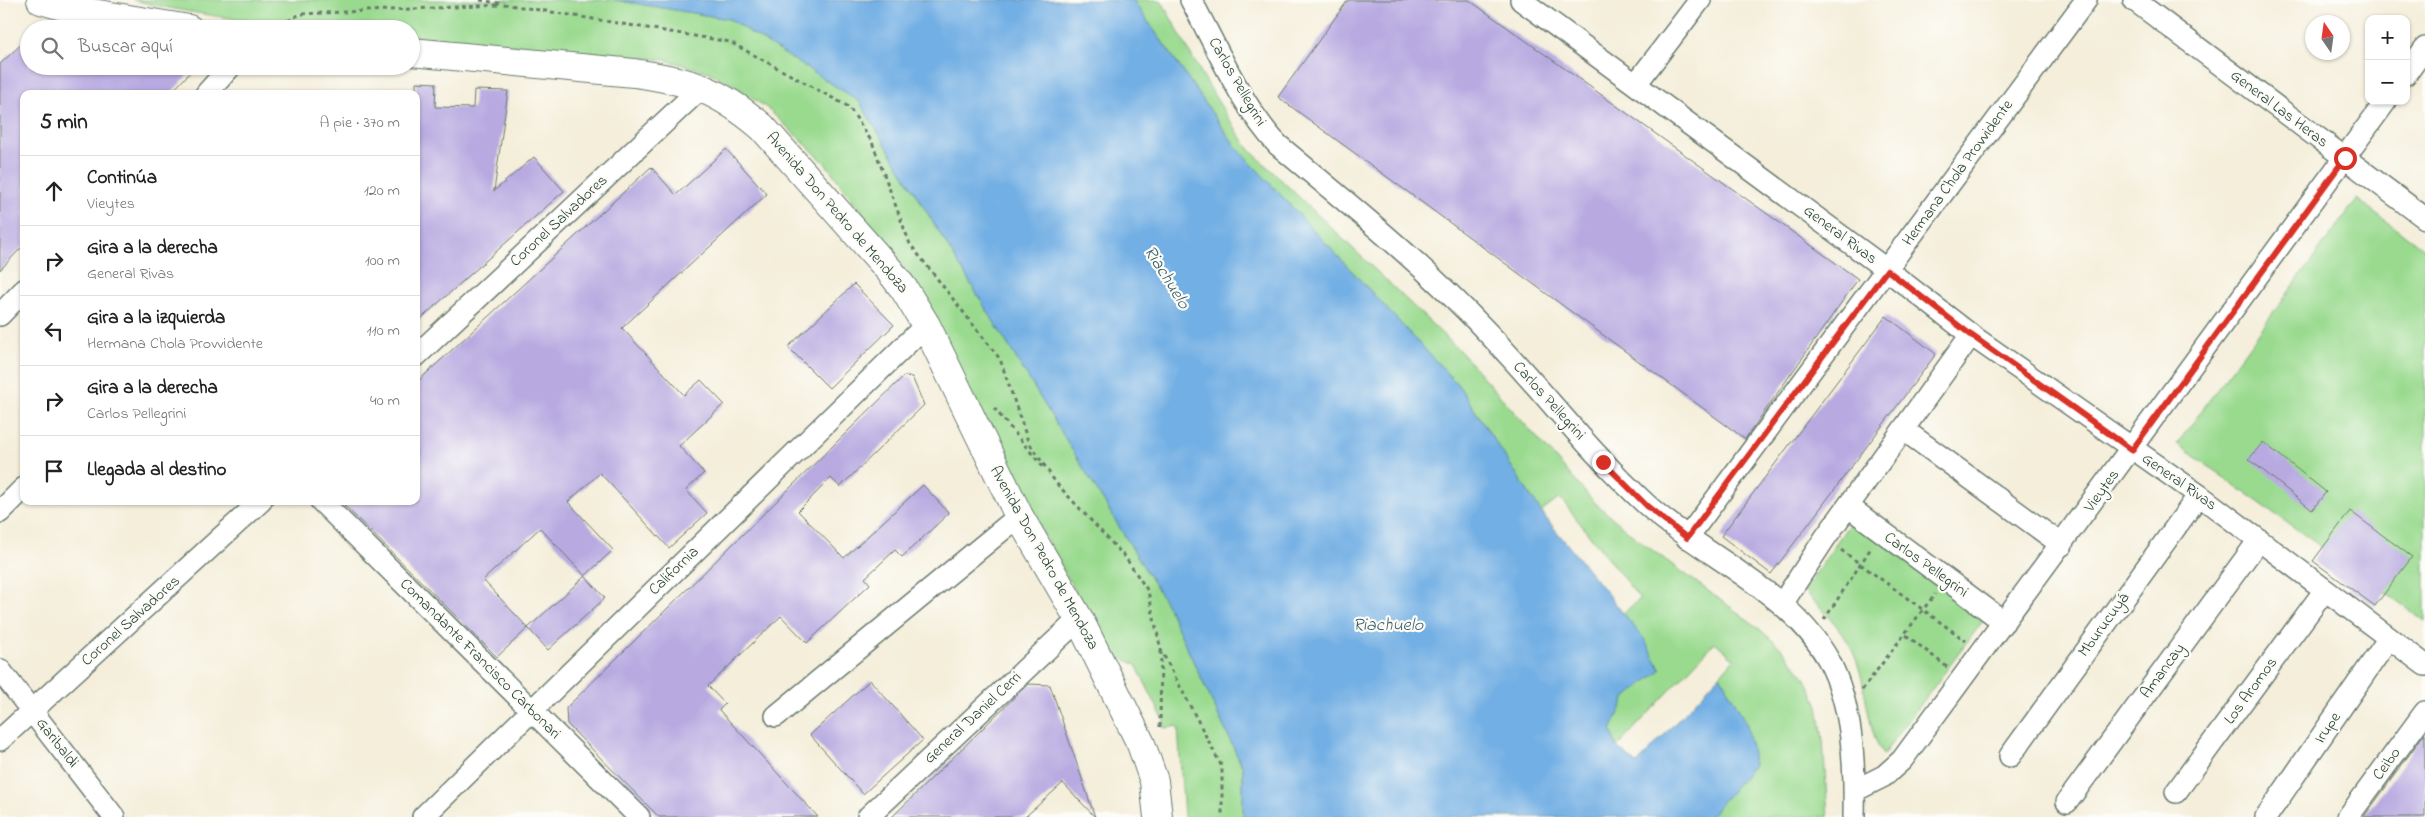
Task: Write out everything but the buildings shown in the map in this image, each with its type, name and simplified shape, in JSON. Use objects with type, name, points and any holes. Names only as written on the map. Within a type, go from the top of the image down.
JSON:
[{"type":"main road","points":[[40,0],[80,11],[134,20]]},
{"type":"main road","name":"Avenida Don Pedro de Mendoza","points":[[420,53],[634,73],[702,87],[739,108],[762,127],[890,271],[904,289],[926,325],[1019,516],[1079,619],[1146,753],[1155,788],[1158,817]]},
{"type":"street","name":"Carlos Pellegrini","points":[[1191,0],[1251,110],[1265,131],[1278,145],[1402,249],[1455,298],[1489,333],[1603,462],[1647,506],[1687,538],[1782,604],[1812,637],[1828,660],[1846,711],[1854,791],[1854,817]]},
{"type":"street","name":"General Rivas","points":[[1521,0],[1887,270],[1971,335],[2132,450],[2199,495],[2425,665]]},
{"type":"street","points":[[1636,84],[1700,0]]},
{"type":"street","name":"Hermana Chola Provvidente","points":[[1687,538],[2086,0]]},
{"type":"street","name":"General Las Heras","points":[[2134,0],[2425,218]]},
{"type":"street","points":[[2410,69],[2425,48]]},
{"type":"street","points":[[210,90],[223,75]]},
{"type":"street","name":"Coronel Salvadores","points":[[420,352],[702,87]]},
{"type":"street","name":"Vieytes","points":[[1854,791],[1884,776],[1902,760],[2132,450],[2383,105]]},
{"type":"street","points":[[0,315],[20,294]]},
{"type":"street","name":"California","points":[[422,817],[926,325]]},
{"type":"street","points":[[1782,604],[1825,538],[1849,508],[1971,335]]},
{"type":"street","points":[[1904,430],[2062,544]]},
{"type":"street","points":[[0,512],[20,492]]},
{"type":"street","name":"Mburucuyá","points":[[2010,756],[2199,495]]},
{"type":"street","name":"Coronel Salvadores","points":[[0,740],[257,505]]},
{"type":"street","name":"Comandante Francisco Carbonari","points":[[325,505],[639,817]]},
{"type":"street","name":"Carlos Pellegrini","points":[[1849,508],[2004,622]]},
{"type":"street","points":[[776,716],[1019,516]]},
{"type":"street","name":"Amancay","points":[[2067,802],[2259,540]]},
{"type":"street","name":"Los Aromos","points":[[2176,792],[2325,590]]},
{"type":"street","name":"General Daniel Cerri","points":[[868,817],[1079,619]]},
{"type":"street","name":"Irupe","points":[[2266,817],[2389,638]]},
{"type":"street","name":"Garibaldi","points":[[0,670],[114,817]]},
{"type":"street","name":"Ceibo","points":[[2348,817],[2425,712]]},
{"type":"path","points":[[290,20],[300,14],[509,5]]},
{"type":"path","points":[[1812,637],[1882,533]]},
{"type":"path","points":[[1825,538],[1982,653]]},
{"type":"path","points":[[1846,711],[1906,635],[1946,580]]},
{"type":"path","points":[[1906,635],[1962,679]]},
{"type":"green space","points":[[133,0],[615,0],[729,19],[859,101],[1167,605],[1243,768],[1243,817],[1184,817],[1178,726],[1164,728],[1164,721],[1136,665],[1111,652],[1056,558],[916,286],[825,163],[767,108],[733,85],[709,72],[666,60],[420,37],[420,20],[245,20],[167,8]]},
{"type":"green space","points":[[1133,0],[1161,0],[1214,95],[1250,150],[1460,351],[1594,502],[1637,539],[1755,625],[1783,650],[1805,677],[1818,705],[1823,740],[1828,817],[1709,817],[1754,765],[1747,725],[1720,675],[1734,659],[1715,642],[1617,747],[1611,730],[1626,697],[1660,670],[1644,639],[1622,614],[1640,599],[1560,498],[1541,512],[1459,386],[1236,147]]},
{"type":"green space","points":[[2357,199],[2425,250],[2425,621],[2177,444]]},
{"type":"green space","points":[[1851,521],[1986,617],[1883,755],[1873,733],[1861,674],[1853,651],[1835,624],[1804,591]]},
{"type":"water","name":"Riachuelo","points":[[615,0],[1133,0],[1236,147],[1459,386],[1541,512],[1644,639],[1661,670],[1626,697],[1611,730],[1617,747],[1637,764],[1720,675],[1747,725],[1754,765],[1709,817],[1243,817],[1243,768],[1167,605],[859,101],[729,19]]},
{"type":"route","points":[[1603,462],[1647,506],[1687,538],[1887,270],[1971,335],[2132,450],[2345,158]]}]
